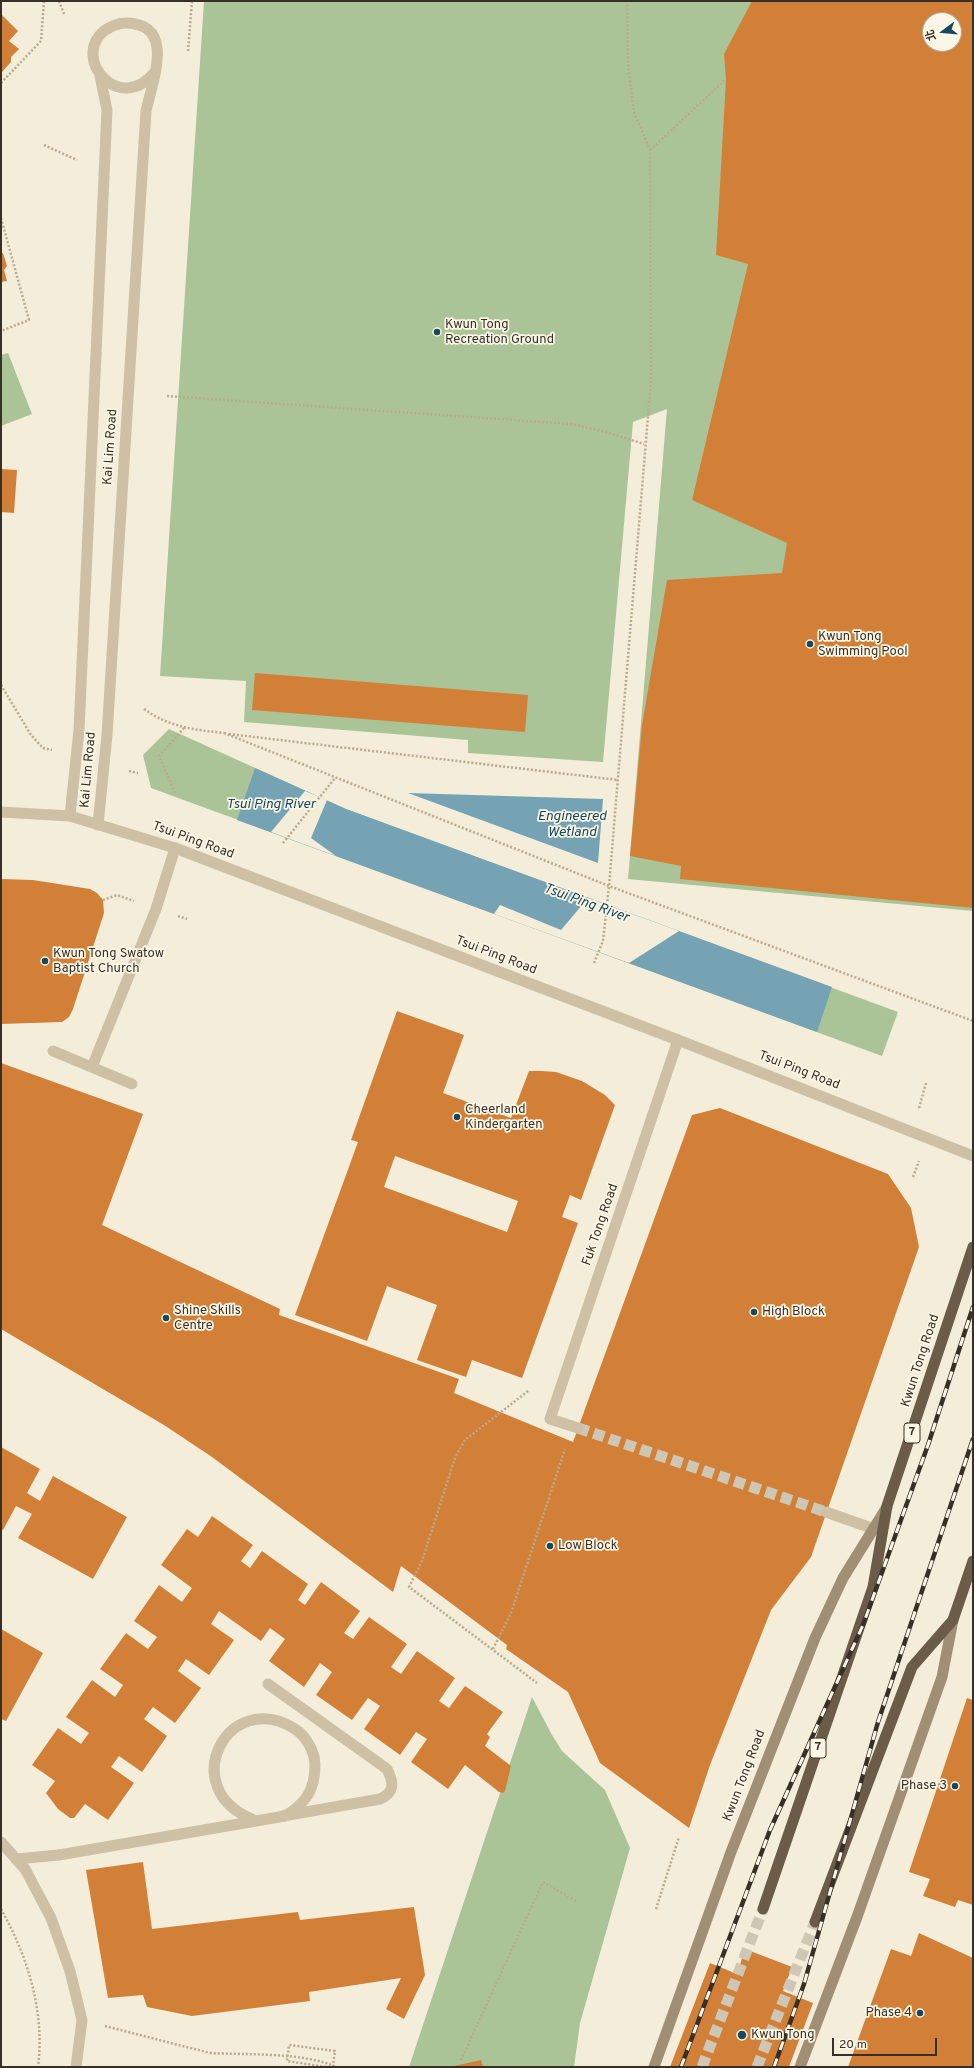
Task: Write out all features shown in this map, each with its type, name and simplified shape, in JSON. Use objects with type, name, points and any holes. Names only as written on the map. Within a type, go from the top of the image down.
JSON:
[{"type":"highway","name":"Kwun Tong Road","points":[[763,1909],[873,1587],[887,1506],[973,1247]]},
{"type":"highway","points":[[815,1922],[912,1667],[953,1620],[973,1561]]},
{"type":"main road","name":"Kwun Tong Road","points":[[654,2067],[731,1852],[815,1638],[843,1578],[887,1506]]},
{"type":"main road","points":[[800,2067],[857,1917],[942,1677],[953,1620]]},
{"type":"street","points":[[121,23],[132,23],[143,27],[151,33],[157,42],[159,52],[158,63],[154,72],[148,81],[129,89],[119,88],[108,83],[100,76],[95,65],[93,54],[96,43],[106,30],[121,23]]},
{"type":"street","name":"Kai Lim Road","points":[[98,825],[107,735],[146,111],[154,72]]},
{"type":"street","name":"Kai Lim Road","points":[[70,816],[78,730],[107,118],[107,110],[100,76]]},
{"type":"street","name":"Tsui Ping Road","points":[[1,812],[70,816],[175,848],[678,1040],[973,1156]]},
{"type":"street","points":[[92,1067],[156,909],[175,848]]},
{"type":"street","name":"Fuk Tong Road","points":[[575,1427],[550,1419],[678,1040]]},
{"type":"street","points":[[53,1051],[132,1084]]},
{"type":"street","points":[[826,1512],[874,1529]]},
{"type":"street","points":[[16,1859],[59,1855],[285,1816],[299,1807],[310,1794],[315,1778],[315,1760],[309,1744],[299,1731],[285,1722],[268,1718],[252,1720],[236,1726],[224,1738],[216,1753],[214,1769],[217,1786],[224,1799],[235,1811],[252,1819],[263,1820],[380,1799],[388,1795],[393,1787],[392,1779],[387,1769],[268,1684]]},
{"type":"street","points":[[1,1842],[25,1869],[51,1918],[70,1971],[82,2020],[76,2067]]},
{"type":"path","points":[[1,83],[41,41],[44,1]]},
{"type":"path","points":[[59,1],[64,14]]},
{"type":"path","points":[[188,51],[192,1]]},
{"type":"path","points":[[594,963],[603,941],[609,886],[644,444],[651,380],[650,150],[634,112],[628,65],[627,1]]},
{"type":"path","points":[[650,150],[726,79]]},
{"type":"path","points":[[44,145],[77,160]]},
{"type":"path","points":[[1,218],[29,320],[1,331]]},
{"type":"path","points":[[167,396],[571,424],[606,432],[644,444]]},
{"type":"path","points":[[1,685],[31,734],[43,748]]},
{"type":"path","points":[[144,709],[157,719],[184,728],[618,780]]},
{"type":"path","points":[[176,793],[159,756],[184,728]]},
{"type":"path","points":[[224,733],[609,886],[973,1021]]},
{"type":"path","points":[[283,844],[335,777]]},
{"type":"path","points":[[102,900],[117,895]]},
{"type":"path","points":[[528,1391],[465,1440],[455,1458],[422,1561],[408,1587],[537,1683]]},
{"type":"path","points":[[492,1649],[511,1613],[575,1427]]},
{"type":"path","points":[[656,1909],[679,1837]]},
{"type":"path","points":[[461,2060],[543,1882],[576,1901]]},
{"type":"path","points":[[1,1909],[12,1930],[32,1981],[39,2030],[38,2067]]},
{"type":"path","points":[[104,2026],[210,2053],[269,2055],[315,2060],[335,2066],[335,2051],[289,2045],[287,2061],[326,2067]]},
{"type":"green space","points":[[204,1],[973,1],[973,911],[628,879],[667,409],[633,422],[603,762],[468,753],[468,740],[244,722],[246,681],[160,676]]},
{"type":"green space","points":[[8,353],[32,414],[1,426],[1,355]]},
{"type":"green space","name":"Tsui Ping River","points":[[169,729],[346,809],[898,1012],[882,1056],[151,788],[143,755]]},
{"type":"green space","points":[[532,1697],[562,1751],[605,1790],[630,1848],[580,2023],[574,2067],[409,2067]]},
{"type":"water","name":"Tsui Ping River","points":[[255,768],[346,809],[832,987],[817,1032],[237,820]]},
{"type":"water","name":"Engineered Wetland","points":[[408,793],[603,799],[598,863]]},
{"type":"pier","points":[[305,791],[327,800],[311,838],[336,856],[271,832]]},
{"type":"pier","points":[[588,898],[679,931],[629,963],[494,914],[500,905],[561,930]]},
{"type":"building","name":"Kwun Tong Swimming Pool","points":[[752,1],[973,1],[973,908],[680,879],[681,866],[630,856],[642,725],[667,580],[782,573],[787,543],[692,500],[748,264],[716,255],[726,79],[724,54]]},
{"type":"building","points":[[1,14],[18,31],[9,41],[19,49],[11,57],[11,62],[2,72]]},
{"type":"building","points":[[1,253],[3,253],[7,266],[4,270],[7,281],[1,282]]},
{"type":"building","points":[[1,469],[17,470],[14,513],[1,512]]},
{"type":"building","points":[[255,673],[528,695],[525,732],[252,710]]},
{"type":"building","name":"Kwun Tong Swatow Baptist Church","points":[[1,879],[33,880],[90,889],[97,893],[103,900],[104,913],[73,1009],[69,1017],[62,1022],[1,1024]]},
{"type":"building","points":[[397,1011],[464,1035],[443,1093],[511,1118],[529,1071],[542,1071],[556,1072],[582,1081],[605,1095],[615,1105],[581,1200],[570,1195],[562,1217],[578,1223],[522,1378],[472,1360],[466,1377],[417,1360],[437,1305],[387,1286],[367,1341],[295,1315],[358,1142],[351,1140]],"holes":[[[395,1156],[518,1201],[507,1232],[384,1187]]]},
{"type":"building","points":[[1,1063],[143,1114],[102,1225],[280,1309],[279,1315],[459,1379],[454,1393],[573,1442],[692,1115],[720,1108],[888,1174],[911,1208],[919,1247],[811,1557],[771,1610],[710,1765],[689,1828],[600,1763],[568,1692],[506,1649],[507,1645],[401,1566],[393,1592],[212,1457],[164,1425],[1,1329]]},
{"type":"building","points":[[1,1447],[40,1469],[27,1493],[40,1501],[53,1476],[127,1517],[93,1579],[18,1538],[32,1514],[16,1506],[3,1530],[1,1529]]},
{"type":"building","points":[[212,1516],[253,1545],[241,1561],[250,1568],[262,1551],[308,1584],[298,1600],[305,1605],[321,1582],[360,1611],[344,1633],[353,1639],[369,1617],[407,1644],[391,1667],[401,1674],[417,1651],[455,1678],[439,1701],[449,1708],[465,1686],[503,1712],[487,1734],[490,1737],[485,1746],[511,1766],[505,1791],[503,1793],[499,1792],[465,1765],[448,1789],[411,1762],[427,1739],[416,1732],[400,1755],[364,1729],[380,1706],[368,1698],[352,1720],[316,1695],[332,1672],[320,1663],[304,1687],[269,1661],[285,1639],[270,1628],[261,1641],[219,1611],[211,1624],[234,1640],[209,1675],[186,1659],[178,1671],[201,1688],[175,1723],[153,1707],[144,1719],[167,1736],[142,1772],[119,1756],[111,1767],[134,1783],[108,1820],[85,1804],[74,1818],[70,1818],[58,1809],[46,1793],[55,1781],[32,1765],[58,1728],[81,1744],[89,1733],[66,1717],[92,1680],[115,1697],[123,1685],[100,1669],[126,1633],[148,1649],[157,1637],[134,1621],[159,1585],[182,1602],[192,1588],[161,1565],[187,1529],[198,1537]]},
{"type":"building","points":[[1,1629],[43,1653],[6,1721],[1,1719]]},
{"type":"building","name":"Phase 3","points":[[967,1698],[973,1700],[973,1905],[958,1900],[955,1907],[923,1896],[930,1879],[909,1872]]},
{"type":"building","points":[[143,1862],[152,1929],[298,1912],[300,1920],[414,1907],[425,1975],[404,2019],[386,2009],[401,1978],[309,1992],[310,2001],[192,2016],[147,2007],[143,1995],[108,1998],[86,1870]]},
{"type":"building","name":"Phase 4","points":[[919,1933],[973,1958],[973,2067],[848,2067],[891,1949],[911,1956]]},
{"type":"building","name":"Kwun Tong","points":[[745,1949],[792,1967],[783,1991],[813,2003],[789,2067],[670,2067],[710,1963],[737,1974]]},
{"type":"building","points":[[481,2060],[483,2067],[454,2067],[454,2066]]},
{"type":"tunnel","points":[[578,1428],[826,1512]]},
{"type":"tunnel","points":[[702,2067],[763,1909]]},
{"type":"tunnel","points":[[757,2067],[815,1922]]},
{"type":"railway","points":[[681,2067],[770,1830],[863,1625],[928,1445],[973,1307]]},
{"type":"railway","points":[[774,2067],[804,1984],[878,1722],[973,1439]]},
{"type":"place","name":"Kwun Tong Recreation Ground","points":[[437,332]]},
{"type":"place","name":"Kwun Tong Swimming Pool","points":[[810,644]]},
{"type":"place","name":"Kwun Tong Swatow Baptist Church","points":[[45,961]]},
{"type":"place","name":"Cheerland Kindergarten","points":[[457,1117]]},
{"type":"place","name":"High Block","points":[[754,1312]]},
{"type":"place","name":"Shine Skills Centre","points":[[166,1318]]},
{"type":"place","name":"Low Block","points":[[550,1546]]},
{"type":"place","name":"Phase 3","points":[[955,1786]]},
{"type":"place","name":"Phase 4","points":[[920,2013]]},
{"type":"place","name":"Kwun Tong","points":[[742,2035]]}]
